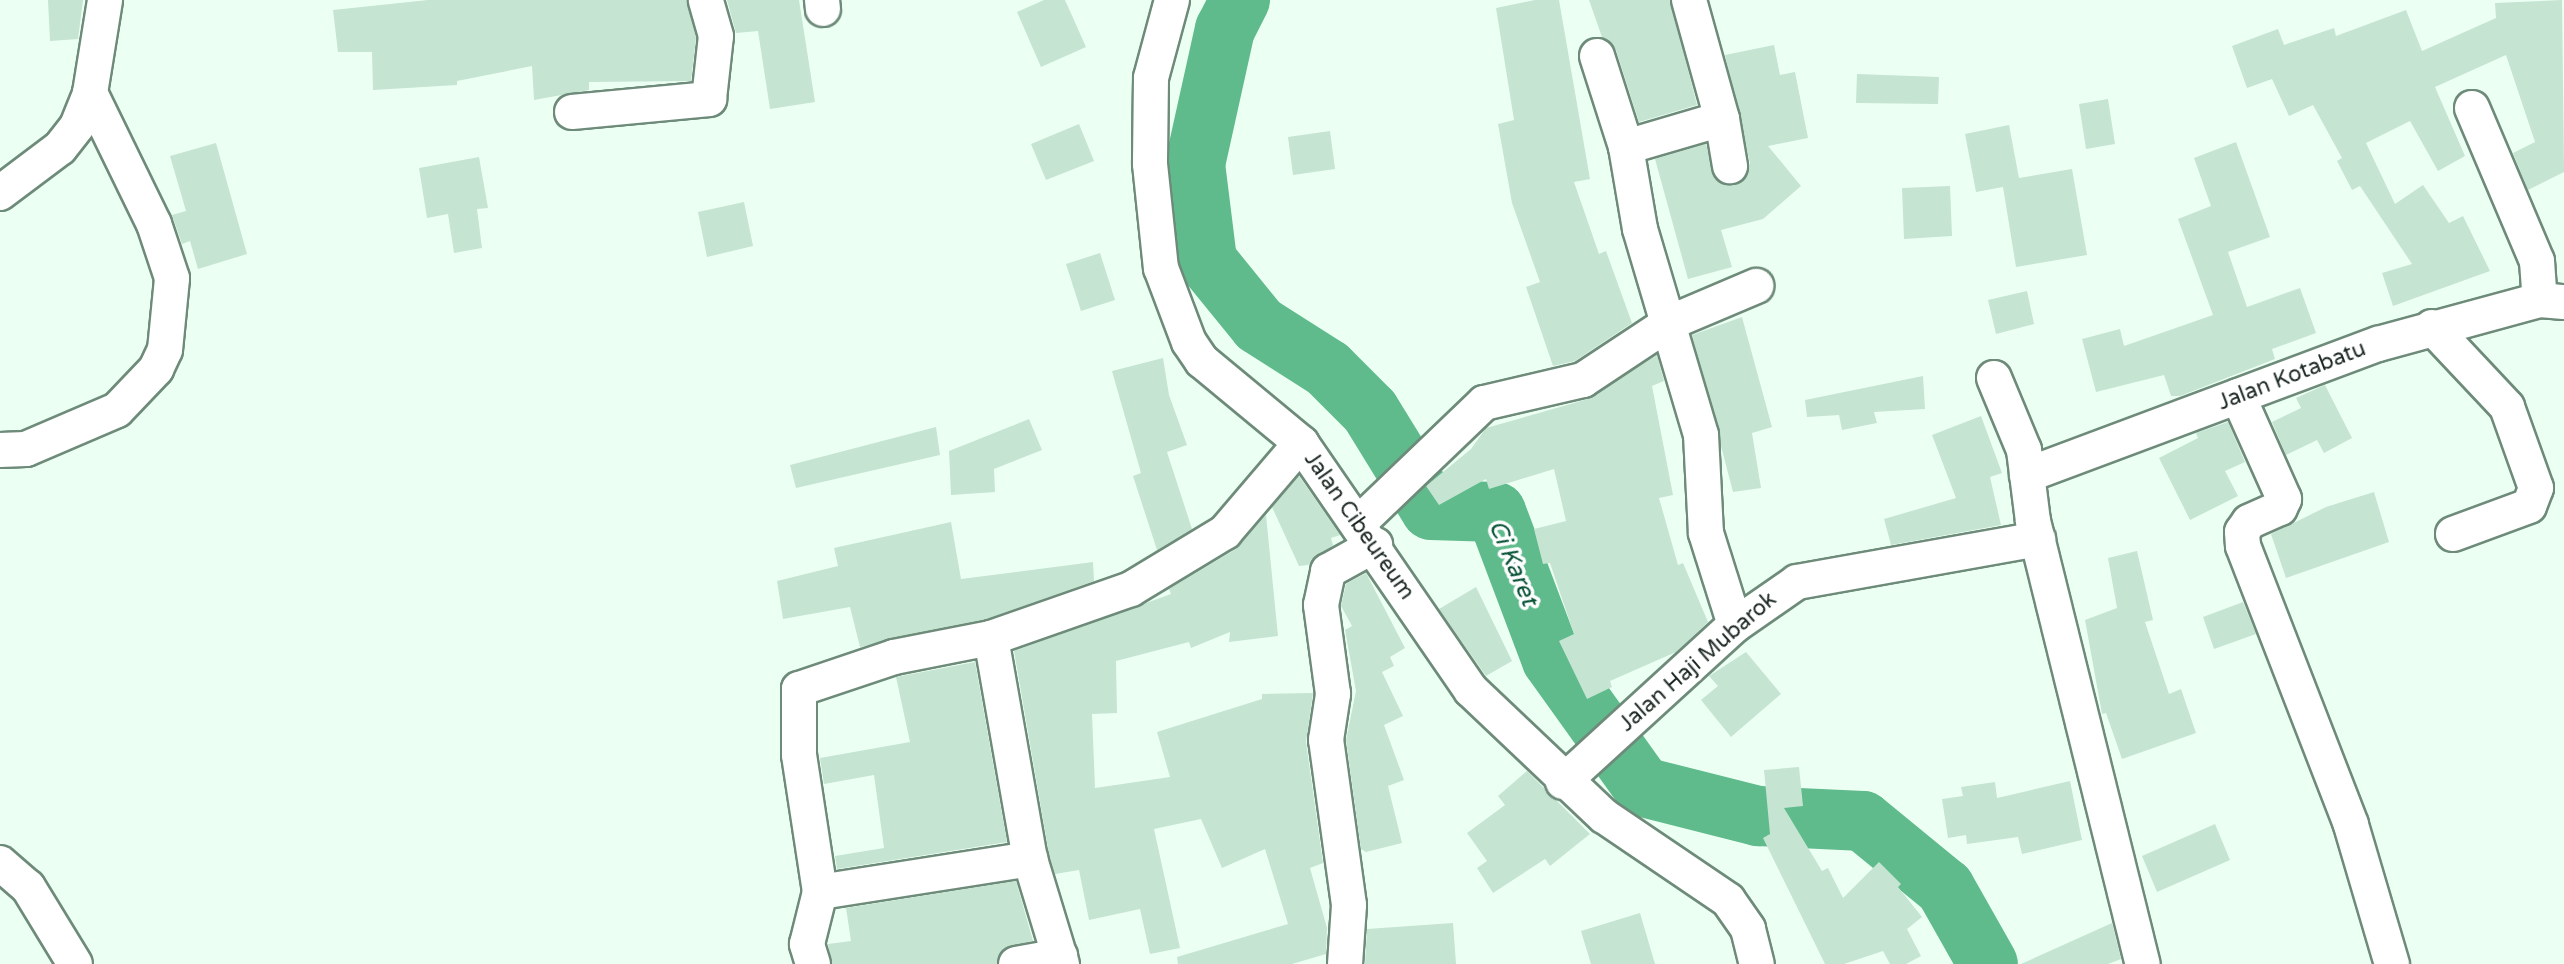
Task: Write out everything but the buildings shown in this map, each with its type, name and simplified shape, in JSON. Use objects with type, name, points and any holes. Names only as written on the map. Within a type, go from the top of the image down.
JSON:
[{"type":"street","points":[[0,193],[60,148],[77,126],[90,93],[105,0]]},
{"type":"street","points":[[572,112],[709,99],[716,36],[706,0]]},
{"type":"street","name":"Jalan Cibeureum","points":[[1172,0],[1148,104],[1156,227],[1166,289],[1202,361],[1301,443],[1368,534],[1471,690],[1563,782],[1619,828],[1728,900],[1748,929],[1757,964]]},
{"type":"street","points":[[1689,0],[1722,119],[1730,166]]},
{"type":"street","points":[[1597,56],[1626,147],[1640,229],[1705,455],[1706,533],[1735,625]]},
{"type":"street","points":[[0,450],[26,449],[117,410],[156,369],[165,350],[172,278],[154,224],[90,93]]},
{"type":"street","points":[[2472,108],[2552,301]]},
{"type":"street","points":[[1626,147],[1722,119]]},
{"type":"street","points":[[1345,964],[1349,905],[1326,740],[1333,694],[1321,605],[1328,571],[1368,534],[1409,481],[1484,403],[1583,380],[1669,323],[1756,286]]},
{"type":"street","name":"Jalan Kotabatu","points":[[2027,475],[2432,327],[2552,301]]},
{"type":"street","points":[[2432,327],[2507,407],[2536,488],[2529,506],[2453,534]]},
{"type":"street","points":[[1994,378],[2024,450],[2038,539],[2143,964]]},
{"type":"street","points":[[2238,396],[2284,499],[2280,508],[2249,522],[2242,532],[2243,546],[2351,825],[2392,964]]},
{"type":"street","points":[[813,964],[807,944],[820,892],[799,755],[799,689],[894,657],[991,638],[1131,589],[1197,552],[1225,532],[1301,443]]},
{"type":"street","name":"Jalan Haji Mubarok","points":[[1563,782],[1735,625],[1776,593],[1817,576],[2038,539]]},
{"type":"street","points":[[991,638],[1030,859],[1061,960],[1016,964]]},
{"type":"street","points":[[820,892],[1030,859]]},
{"type":"street","points":[[0,863],[28,887],[75,964]]},
{"type":"waterway","name":"Ci Karet","points":[[1240,0],[1225,29],[1195,164],[1207,261],[1259,325],[1328,369],[1370,411],[1431,510],[1496,512],[1552,660],[1643,787],[1758,816],[1863,821],[1945,888],[1988,964]]}]
